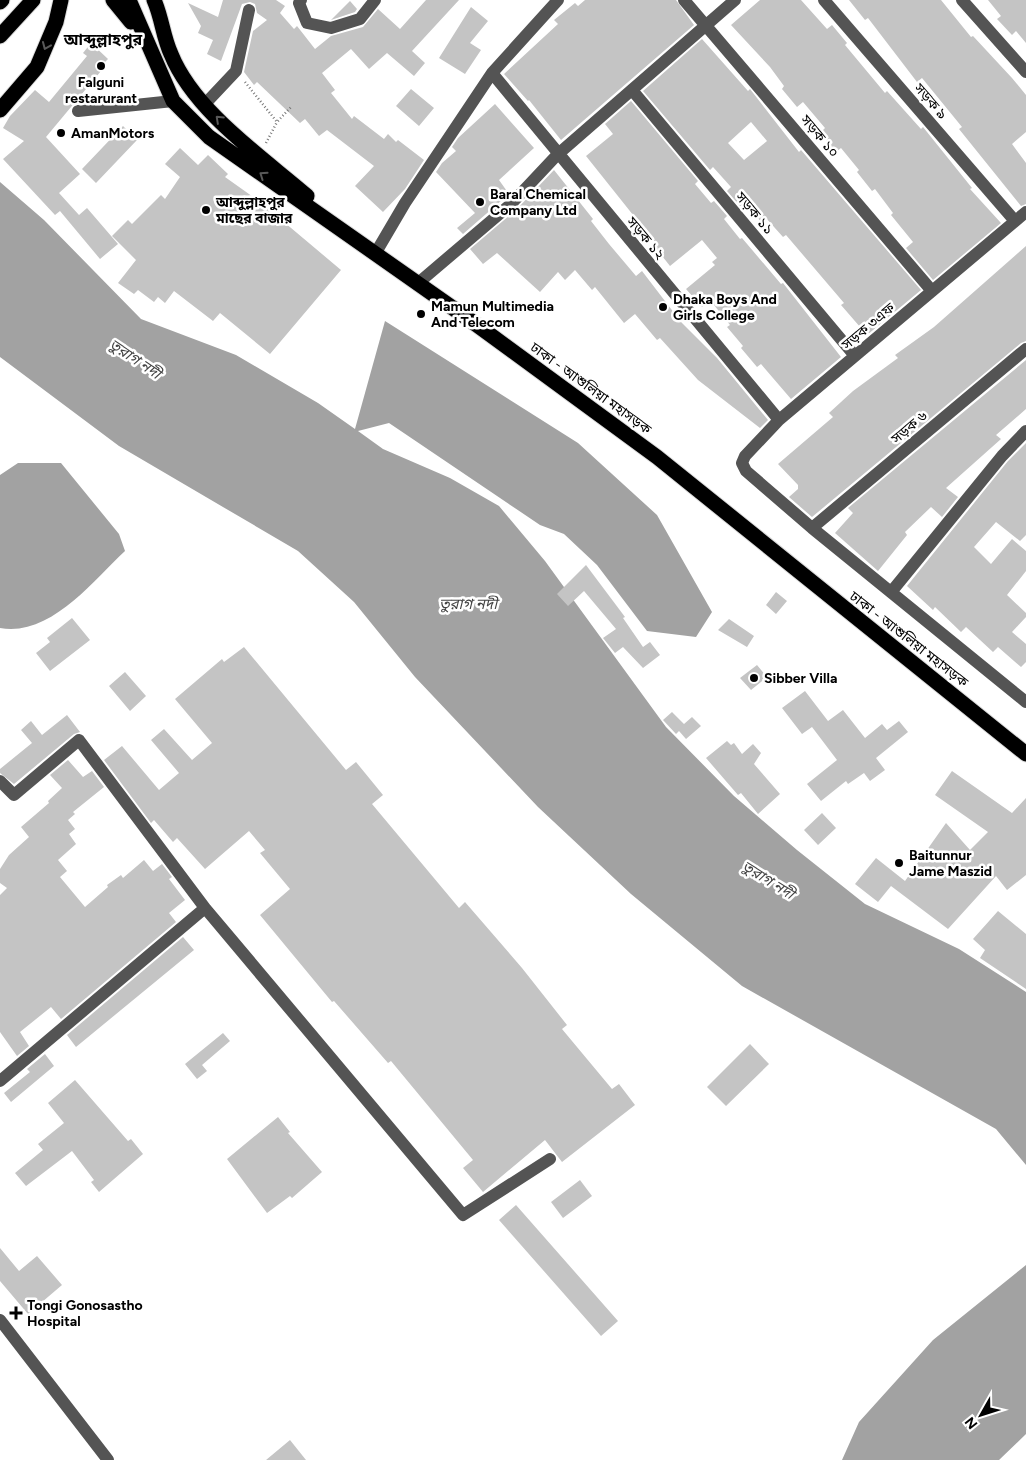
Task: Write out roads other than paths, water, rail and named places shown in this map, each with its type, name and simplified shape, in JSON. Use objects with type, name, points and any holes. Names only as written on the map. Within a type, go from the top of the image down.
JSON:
[{"type":"highway","points":[[0,36],[34,0]]},
{"type":"highway","points":[[0,110],[37,67],[56,22],[61,0]]},
{"type":"highway","name":"ঢাকা - আশুলিয়া মহাসড়ক","points":[[113,0],[120,6],[148,46]]},
{"type":"highway","name":"ঢাকা - আশুলিয়া মহাসড়ক","points":[[129,0],[173,101],[209,137],[657,457],[1026,754]]},
{"type":"highway","points":[[154,0],[162,16],[170,54],[187,84],[204,105],[374,254]]},
{"type":"highway","points":[[162,16],[166,0]]},
{"type":"street","points":[[301,0],[299,3],[307,24],[331,28],[360,19],[374,0]]},
{"type":"street","points":[[374,254],[404,203],[492,73],[558,0]]},
{"type":"street","name":"সড়ক ১০","points":[[684,0],[932,291]]},
{"type":"street","points":[[417,284],[511,204],[557,155],[735,0]]},
{"type":"street","name":"সড়ক ৯","points":[[824,0],[1015,221]]},
{"type":"street","points":[[962,0],[1026,72]]},
{"type":"street","points":[[204,105],[236,71],[249,10]]},
{"type":"street","name":"সড়ক ১২","points":[[492,73],[557,155],[779,420]]},
{"type":"street","name":"সড়ক ১১","points":[[632,90],[855,356]]},
{"type":"street","points":[[78,111],[173,101]]},
{"type":"street","name":"সড়ক ৩এফ","points":[[812,528],[746,471],[742,463],[744,456],[779,420],[1026,212]]},
{"type":"street","name":"সড়ক ৬","points":[[812,528],[1026,349]]},
{"type":"street","points":[[892,591],[1002,456],[1026,431]]},
{"type":"street","points":[[812,528],[892,591],[1026,702]]},
{"type":"street","points":[[0,781],[14,795],[79,740],[205,908],[463,1215],[550,1159]]},
{"type":"street","points":[[0,1081],[205,908]]},
{"type":"street","points":[[0,1320],[108,1460]]},
{"type":"water","name":"তুরাগ নদী","points":[[0,182],[44,220],[141,319],[236,355],[318,403],[355,429],[385,321],[578,443],[657,515],[712,612],[696,637],[647,631],[597,565],[564,534],[540,525],[389,423],[358,431],[383,449],[450,478],[499,506],[545,561],[666,727],[734,796],[797,850],[865,904],[959,949],[1026,992],[1026,1165],[996,1129],[742,986],[631,894],[538,807],[415,677],[354,602],[298,551],[119,446],[0,357]]},
{"type":"water","points":[[18,463],[61,463],[119,534],[125,551],[69,605],[53,616],[36,624],[18,629],[0,628],[0,475]]},
{"type":"water","points":[[1026,1265],[1026,1434],[999,1460],[842,1460],[859,1422],[933,1340]]},
{"type":"place","name":"Falguni restarurant","points":[[101,66]]},
{"type":"place","name":"AmanMotors","points":[[61,133]]},
{"type":"place","name":"Baral Chemical Company Ltd","points":[[480,202]]},
{"type":"place","name":"আব্দুল্লাহপুর মাছের বাজার","points":[[206,210]]},
{"type":"place","name":"Dhaka Boys And Girls College","points":[[663,307]]},
{"type":"place","name":"Mamun Multimedia And Telecom","points":[[421,314]]},
{"type":"place","name":"Sibber Villa","points":[[754,678]]},
{"type":"place","name":"Baitunnur Jame Maszid","points":[[899,863]]},
{"type":"place","name":"Tongi Gonosastho Hospital","points":[[16,1313]]},
{"type":"district","name":"আব্দুল্লাহপুর","points":[[103,39]]}]
